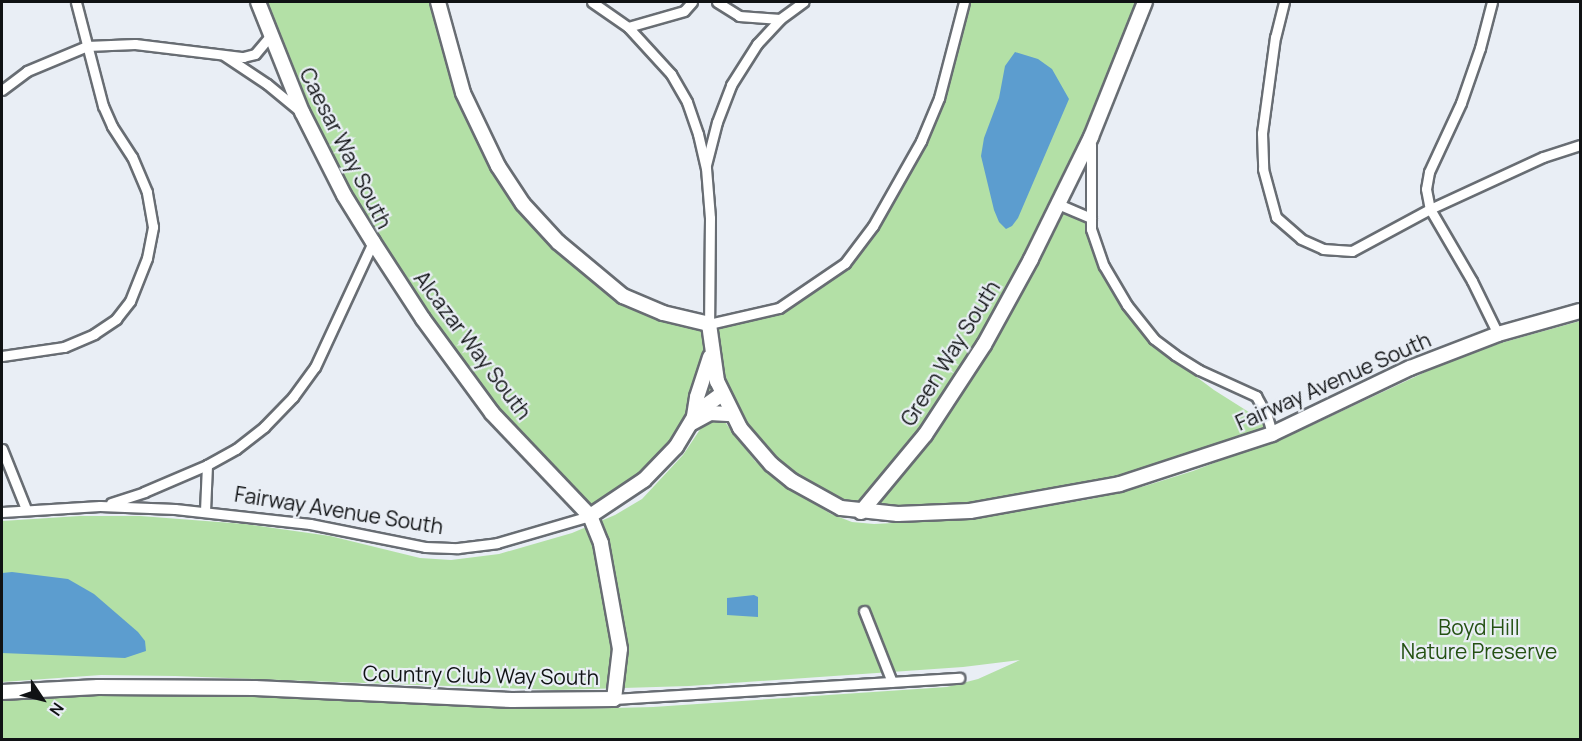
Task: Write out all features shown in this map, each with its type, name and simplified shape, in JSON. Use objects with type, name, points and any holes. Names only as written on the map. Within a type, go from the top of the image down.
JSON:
[{"type":"street","points":[[2,356],[64,347],[94,334],[116,319],[130,301],[147,258],[153,227],[147,192],[132,157],[112,126],[103,106],[76,2]]},
{"type":"street","name":"Caesar Way South","points":[[100,506],[144,492],[207,465],[237,449],[264,427],[293,397],[310,374],[331,338],[373,242],[344,195],[302,112],[258,2]]},
{"type":"street","points":[[438,2],[463,93],[498,166],[523,204],[558,242],[623,296],[663,313],[709,324],[779,308],[845,263],[873,226],[921,141],[939,98],[964,2]]},
{"type":"street","points":[[592,2],[628,27],[671,74],[687,102],[706,168],[710,218],[709,324]]},
{"type":"street","points":[[628,27],[684,11],[692,2]]},
{"type":"street","points":[[717,2],[739,16],[780,19]]},
{"type":"street","points":[[706,168],[717,122],[732,85],[757,44],[780,19],[803,2]]},
{"type":"street","name":"Green Way South","points":[[861,512],[925,435],[984,345],[1091,136],[1145,2]]},
{"type":"street","points":[[1284,2],[1275,37],[1262,133],[1263,169],[1276,217],[1301,240],[1323,249],[1352,251],[1430,209],[1543,158],[1581,145]]},
{"type":"street","points":[[1492,2],[1480,48],[1461,103],[1429,172],[1426,189],[1430,209],[1472,281],[1498,334]]},
{"type":"street","points":[[2,90],[27,71],[87,46],[135,44],[243,57],[255,54],[270,36]]},
{"type":"street","points":[[223,55],[267,84],[302,112]]},
{"type":"street","name":"Green Way South","points":[[1091,136],[1091,229],[1104,266],[1127,305],[1154,339],[1199,370],[1256,396],[1267,416],[1272,434]]},
{"type":"street","points":[[1058,204],[1091,218]]},
{"type":"street","name":"Alcazar Way South","points":[[373,242],[423,319],[492,412],[590,516],[601,543],[620,649],[614,699]]},
{"type":"street","name":"Fairway Avenue South","points":[[709,324],[711,352],[722,394],[732,414],[754,446],[792,481],[841,508],[861,512],[898,514],[970,511],[1047,499],[1120,484],[1272,434],[1410,368],[1498,334],[1581,311]]},
{"type":"street","points":[[693,420],[697,397],[711,352]]},
{"type":"street","name":"Fairway Avenue South","points":[[2,512],[100,506],[205,511],[310,524],[425,547],[458,548],[497,543],[590,516],[645,480],[663,463],[702,406],[722,394]]},
{"type":"street","points":[[693,420],[710,413],[732,414]]},
{"type":"street","points":[[2,450],[26,509]]},
{"type":"street","points":[[205,511],[207,465]]},
{"type":"street","points":[[864,611],[892,682]]},
{"type":"street","name":"Country Club Way South","points":[[2,692],[98,687],[255,688],[512,700],[614,699],[959,678]]},
{"type":"green space","points":[[263,2],[433,2],[453,77],[549,241],[583,272],[620,299],[704,327],[720,398],[676,438],[641,477],[591,510],[496,410],[427,316],[349,193],[308,113]]},
{"type":"green space","points":[[969,2],[1140,2],[1086,135],[1026,257],[980,342],[921,434],[864,507],[843,503],[811,488],[778,463],[746,425],[724,381],[717,357],[715,328],[774,315],[825,285],[850,264],[884,219],[926,143],[952,74]]},
{"type":"green space","points":[[1061,210],[1085,221],[1100,268],[1123,307],[1151,343],[1214,390],[1263,421],[1266,431],[1118,479],[969,506],[876,508],[930,440],[989,348]]},
{"type":"green space","name":"Boyd Hill Nature Preserve","points":[[1580,321],[1580,739],[2,739],[2,701],[63,696],[219,694],[574,709],[653,707],[947,687],[978,679],[1020,660],[963,667],[689,686],[557,690],[175,676],[101,675],[2,682],[2,521],[80,516],[140,516],[245,524],[330,536],[420,558],[451,560],[499,554],[572,533],[615,515],[642,499],[683,455],[703,425],[717,417],[724,421],[755,461],[778,481],[831,514],[852,522],[874,524],[972,519],[1091,499],[1193,471],[1308,427],[1449,361],[1501,343]]},
{"type":"water","points":[[1015,52],[1038,59],[1052,69],[1069,99],[1018,218],[1012,226],[1006,229],[999,222],[994,210],[981,156],[984,138],[999,98],[1005,66]]},
{"type":"water","points":[[12,572],[68,579],[94,594],[138,632],[145,641],[146,651],[125,658],[2,653],[2,573]]},
{"type":"water","points":[[754,595],[758,597],[758,617],[727,615],[727,598]]}]
